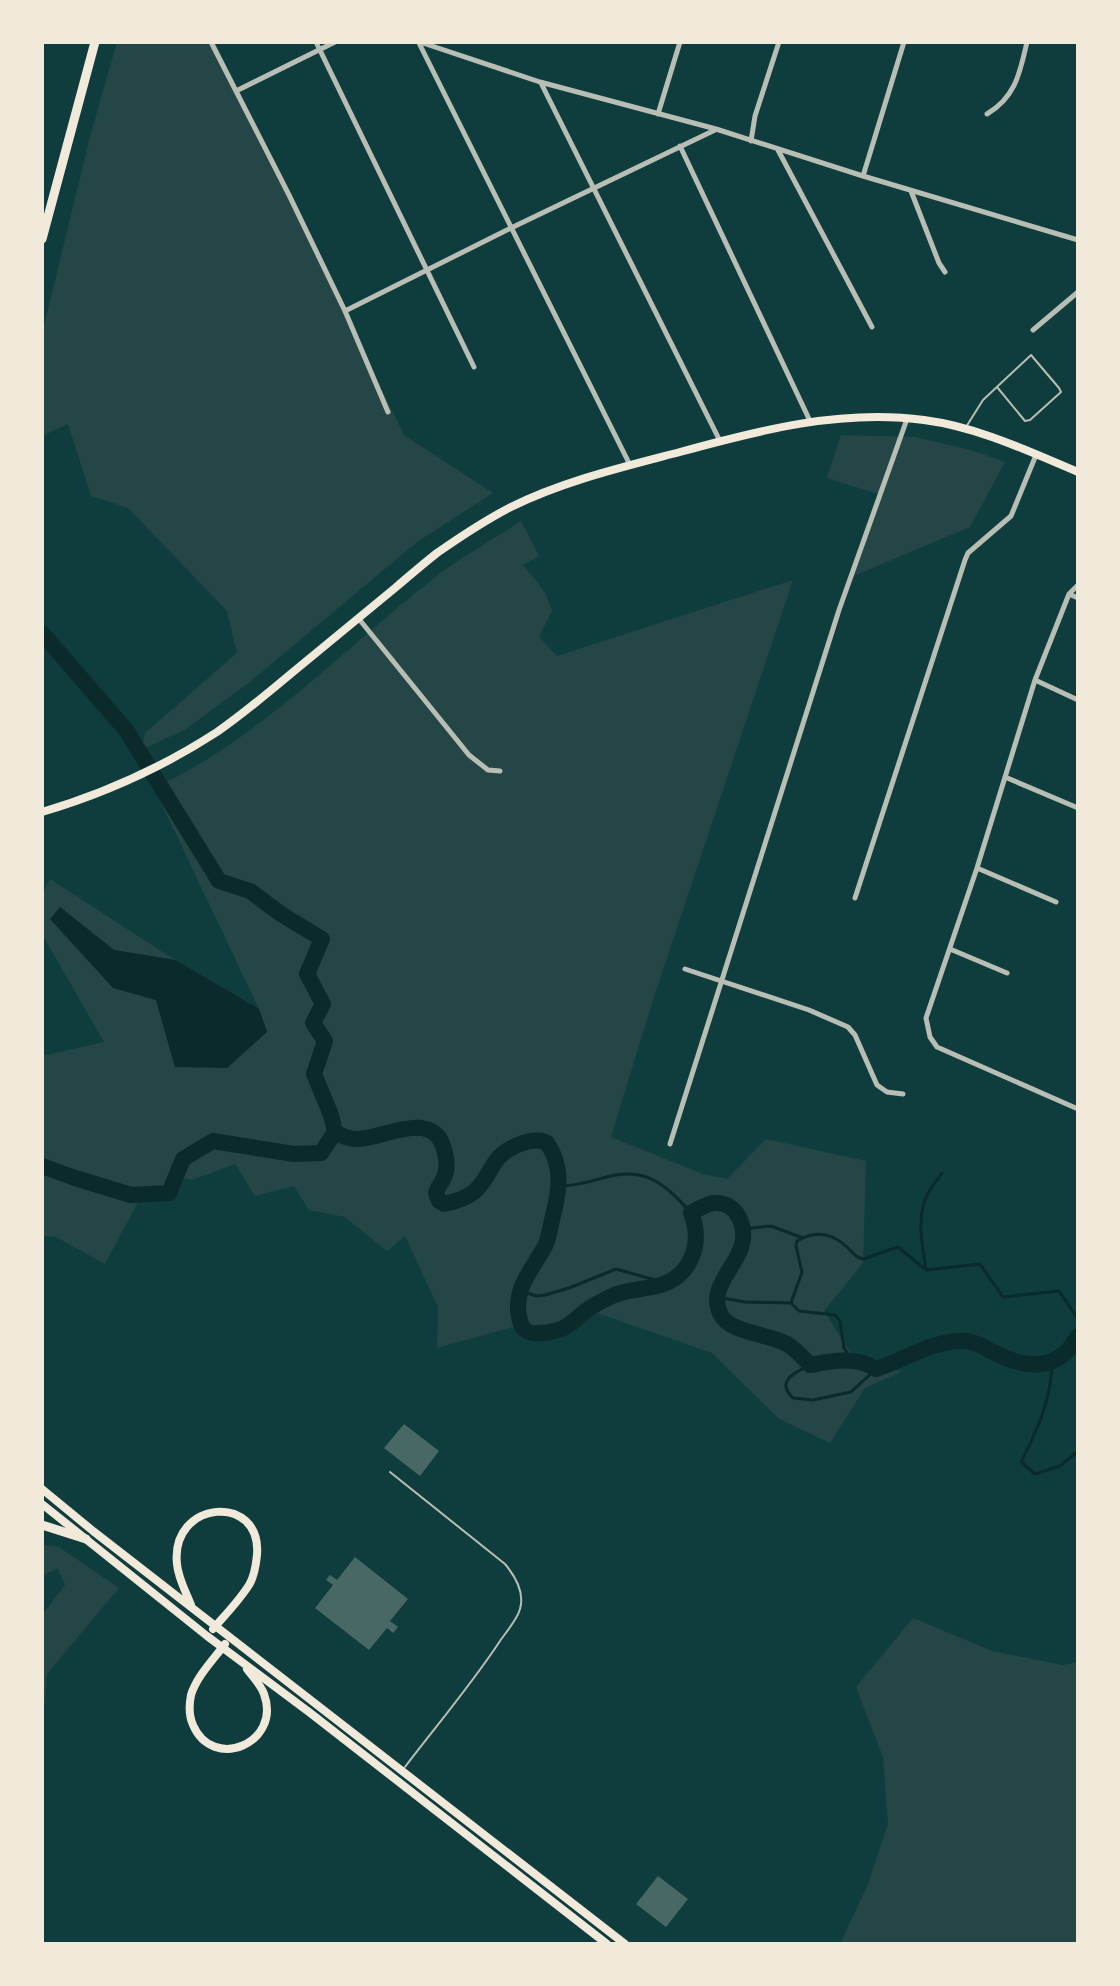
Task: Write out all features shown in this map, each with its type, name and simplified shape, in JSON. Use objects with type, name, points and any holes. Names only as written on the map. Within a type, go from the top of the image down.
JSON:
[{"type":"highway","points":[[42,239],[95,42]]},
{"type":"highway","points":[[42,1525],[86,1539]]},
{"type":"main road","points":[[42,812],[83,800],[140,775],[217,731],[435,555],[509,508],[548,491],[750,433],[810,421],[856,417],[907,418],[965,428],[1078,472]]},
{"type":"main road","points":[[42,1489],[625,1944]]},
{"type":"main road","points":[[42,1504],[207,1636],[318,1718],[607,1944]]},
{"type":"main road","points":[[191,1606],[177,1567],[178,1546],[185,1528],[212,1512],[225,1511],[239,1515],[255,1536],[258,1546],[256,1565],[250,1584],[207,1636]]},
{"type":"main road","points":[[231,1637],[199,1677],[191,1696],[190,1717],[195,1730],[208,1744],[217,1748],[229,1749],[248,1744],[256,1738],[265,1722],[265,1696],[242,1662]]},
{"type":"street","points":[[211,42],[345,311],[388,412]]},
{"type":"street","points":[[316,42],[474,367]]},
{"type":"street","points":[[236,91],[335,42]]},
{"type":"street","points":[[419,42],[540,82],[716,129],[1078,240]]},
{"type":"street","points":[[419,42],[630,465]]},
{"type":"street","points":[[658,114],[680,42]]},
{"type":"street","points":[[751,141],[755,116],[779,42]]},
{"type":"street","points":[[863,176],[904,42]]},
{"type":"street","points":[[987,114],[1009,96],[1020,73],[1027,42]]},
{"type":"street","points":[[540,82],[720,441]]},
{"type":"street","points":[[345,311],[716,129]]},
{"type":"street","points":[[680,146],[810,421]]},
{"type":"street","points":[[777,149],[872,327]]},
{"type":"street","points":[[910,190],[945,272]]},
{"type":"street","points":[[1033,330],[1078,292]]},
{"type":"street","points":[[670,1144],[839,610],[907,418]]},
{"type":"street","points":[[855,898],[965,560],[968,553],[1011,516],[1036,454]]},
{"type":"street","points":[[1078,585],[1069,594],[1035,680],[977,868],[926,1018],[937,1047],[1078,1109]]},
{"type":"street","points":[[1069,594],[1078,598]]},
{"type":"street","points":[[358,618],[469,755],[488,770],[500,771]]},
{"type":"street","points":[[1035,680],[1078,700]]},
{"type":"street","points":[[1005,777],[1078,808]]},
{"type":"street","points":[[977,868],[1056,902]]},
{"type":"street","points":[[950,949],[1007,973]]},
{"type":"street","points":[[685,969],[809,1010],[848,1027],[855,1035],[877,1085],[887,1092],[903,1094]]},
{"type":"lane","points":[[965,428],[983,400],[1031,355],[1061,392],[1025,421],[997,387]]},
{"type":"lane","points":[[390,1472],[505,1564],[519,1587],[521,1601],[520,1612],[486,1661],[402,1771]]},
{"type":"shaded area","points":[[117,42],[211,42],[404,435],[493,493],[417,542],[251,681],[186,729],[141,750],[145,733],[237,653],[227,611],[128,508],[91,496],[68,424],[42,436],[42,334],[90,137]]},
{"type":"shaded area","points":[[841,435],[915,437],[971,450],[1005,462],[970,527],[851,577],[878,494],[827,478]]},
{"type":"shaded area","points":[[521,521],[539,556],[523,565],[545,592],[552,611],[539,637],[557,656],[793,580],[651,1006],[611,1137],[703,1174],[727,1179],[766,1139],[866,1161],[863,1263],[824,1311],[850,1352],[901,1372],[865,1388],[830,1443],[779,1419],[712,1353],[597,1313],[554,1323],[513,1327],[437,1348],[438,1307],[405,1236],[387,1251],[345,1217],[309,1210],[294,1186],[255,1196],[235,1164],[192,1180],[185,1178],[180,1184],[140,1198],[105,1264],[56,1237],[42,1236],[42,1056],[104,1042],[42,934],[42,895],[50,879],[175,960],[114,950],[60,907],[113,988],[156,1000],[175,1067],[267,1031],[154,788],[193,768],[267,718],[438,575]]},
{"type":"shaded area","points":[[60,907],[114,950],[175,960],[259,1009],[267,1032],[227,1068],[175,1067],[156,1000],[113,988],[50,919]]},
{"type":"shaded area","points":[[42,1545],[59,1547],[119,1588],[47,1674],[42,1734],[42,1615],[65,1585],[58,1569],[42,1575]]},
{"type":"shaded area","points":[[913,1618],[992,1651],[1063,1665],[1078,1662],[1078,1944],[840,1944],[868,1884],[888,1824],[883,1757],[856,1687]]},
{"type":"building","points":[[404,1424],[439,1451],[420,1476],[384,1448]]},
{"type":"building","points":[[355,1557],[408,1599],[390,1621],[398,1627],[393,1633],[387,1628],[369,1650],[315,1608],[333,1585],[326,1580],[330,1575],[337,1580]]},
{"type":"building","points":[[658,1876],[688,1899],[666,1927],[636,1904]]},
{"type":"waterway","points":[[42,633],[126,730],[219,881],[250,891],[322,939],[307,974],[323,1004],[313,1023],[325,1041],[314,1074],[335,1132]]},
{"type":"waterway","points":[[335,1132],[359,1139],[417,1128],[437,1135],[444,1149],[446,1171],[436,1193],[444,1204],[474,1192],[498,1159],[512,1148],[532,1141],[547,1143],[556,1161],[558,1190],[546,1244],[526,1278],[518,1306],[523,1328],[531,1333],[562,1329],[592,1306],[616,1294],[657,1286],[679,1275],[695,1247],[691,1213],[714,1203],[735,1211],[743,1233],[738,1256],[719,1288],[717,1297],[721,1315],[733,1326],[787,1344],[810,1365],[852,1361],[876,1369],[930,1347],[964,1341],[1011,1360],[1040,1364],[1058,1358],[1078,1336]]},
{"type":"waterway","points":[[42,1166],[131,1195],[169,1193],[183,1159],[213,1141],[294,1154],[321,1153],[335,1132]]},
{"type":"waterway","points":[[942,1173],[926,1197],[922,1214],[926,1270],[980,1264],[1003,1297],[1059,1291],[1078,1319]]},
{"type":"waterway","points":[[560,1186],[618,1175],[642,1176],[663,1186],[691,1213]]},
{"type":"waterway","points":[[743,1229],[771,1226],[803,1238]]},
{"type":"waterway","points":[[791,1303],[802,1272],[797,1241],[810,1235],[835,1239],[863,1259],[898,1247],[925,1269]]},
{"type":"waterway","points":[[520,1291],[545,1295],[616,1269],[666,1283]]},
{"type":"waterway","points":[[717,1297],[745,1302],[791,1303],[799,1311],[835,1315],[840,1321],[844,1348],[853,1361]]},
{"type":"waterway","points":[[1052,1360],[1050,1387],[1043,1413],[1021,1462],[1035,1474],[1060,1466],[1078,1451]]},
{"type":"waterway","points":[[810,1365],[789,1378],[786,1387],[793,1398],[813,1400],[851,1392],[876,1369]]}]
